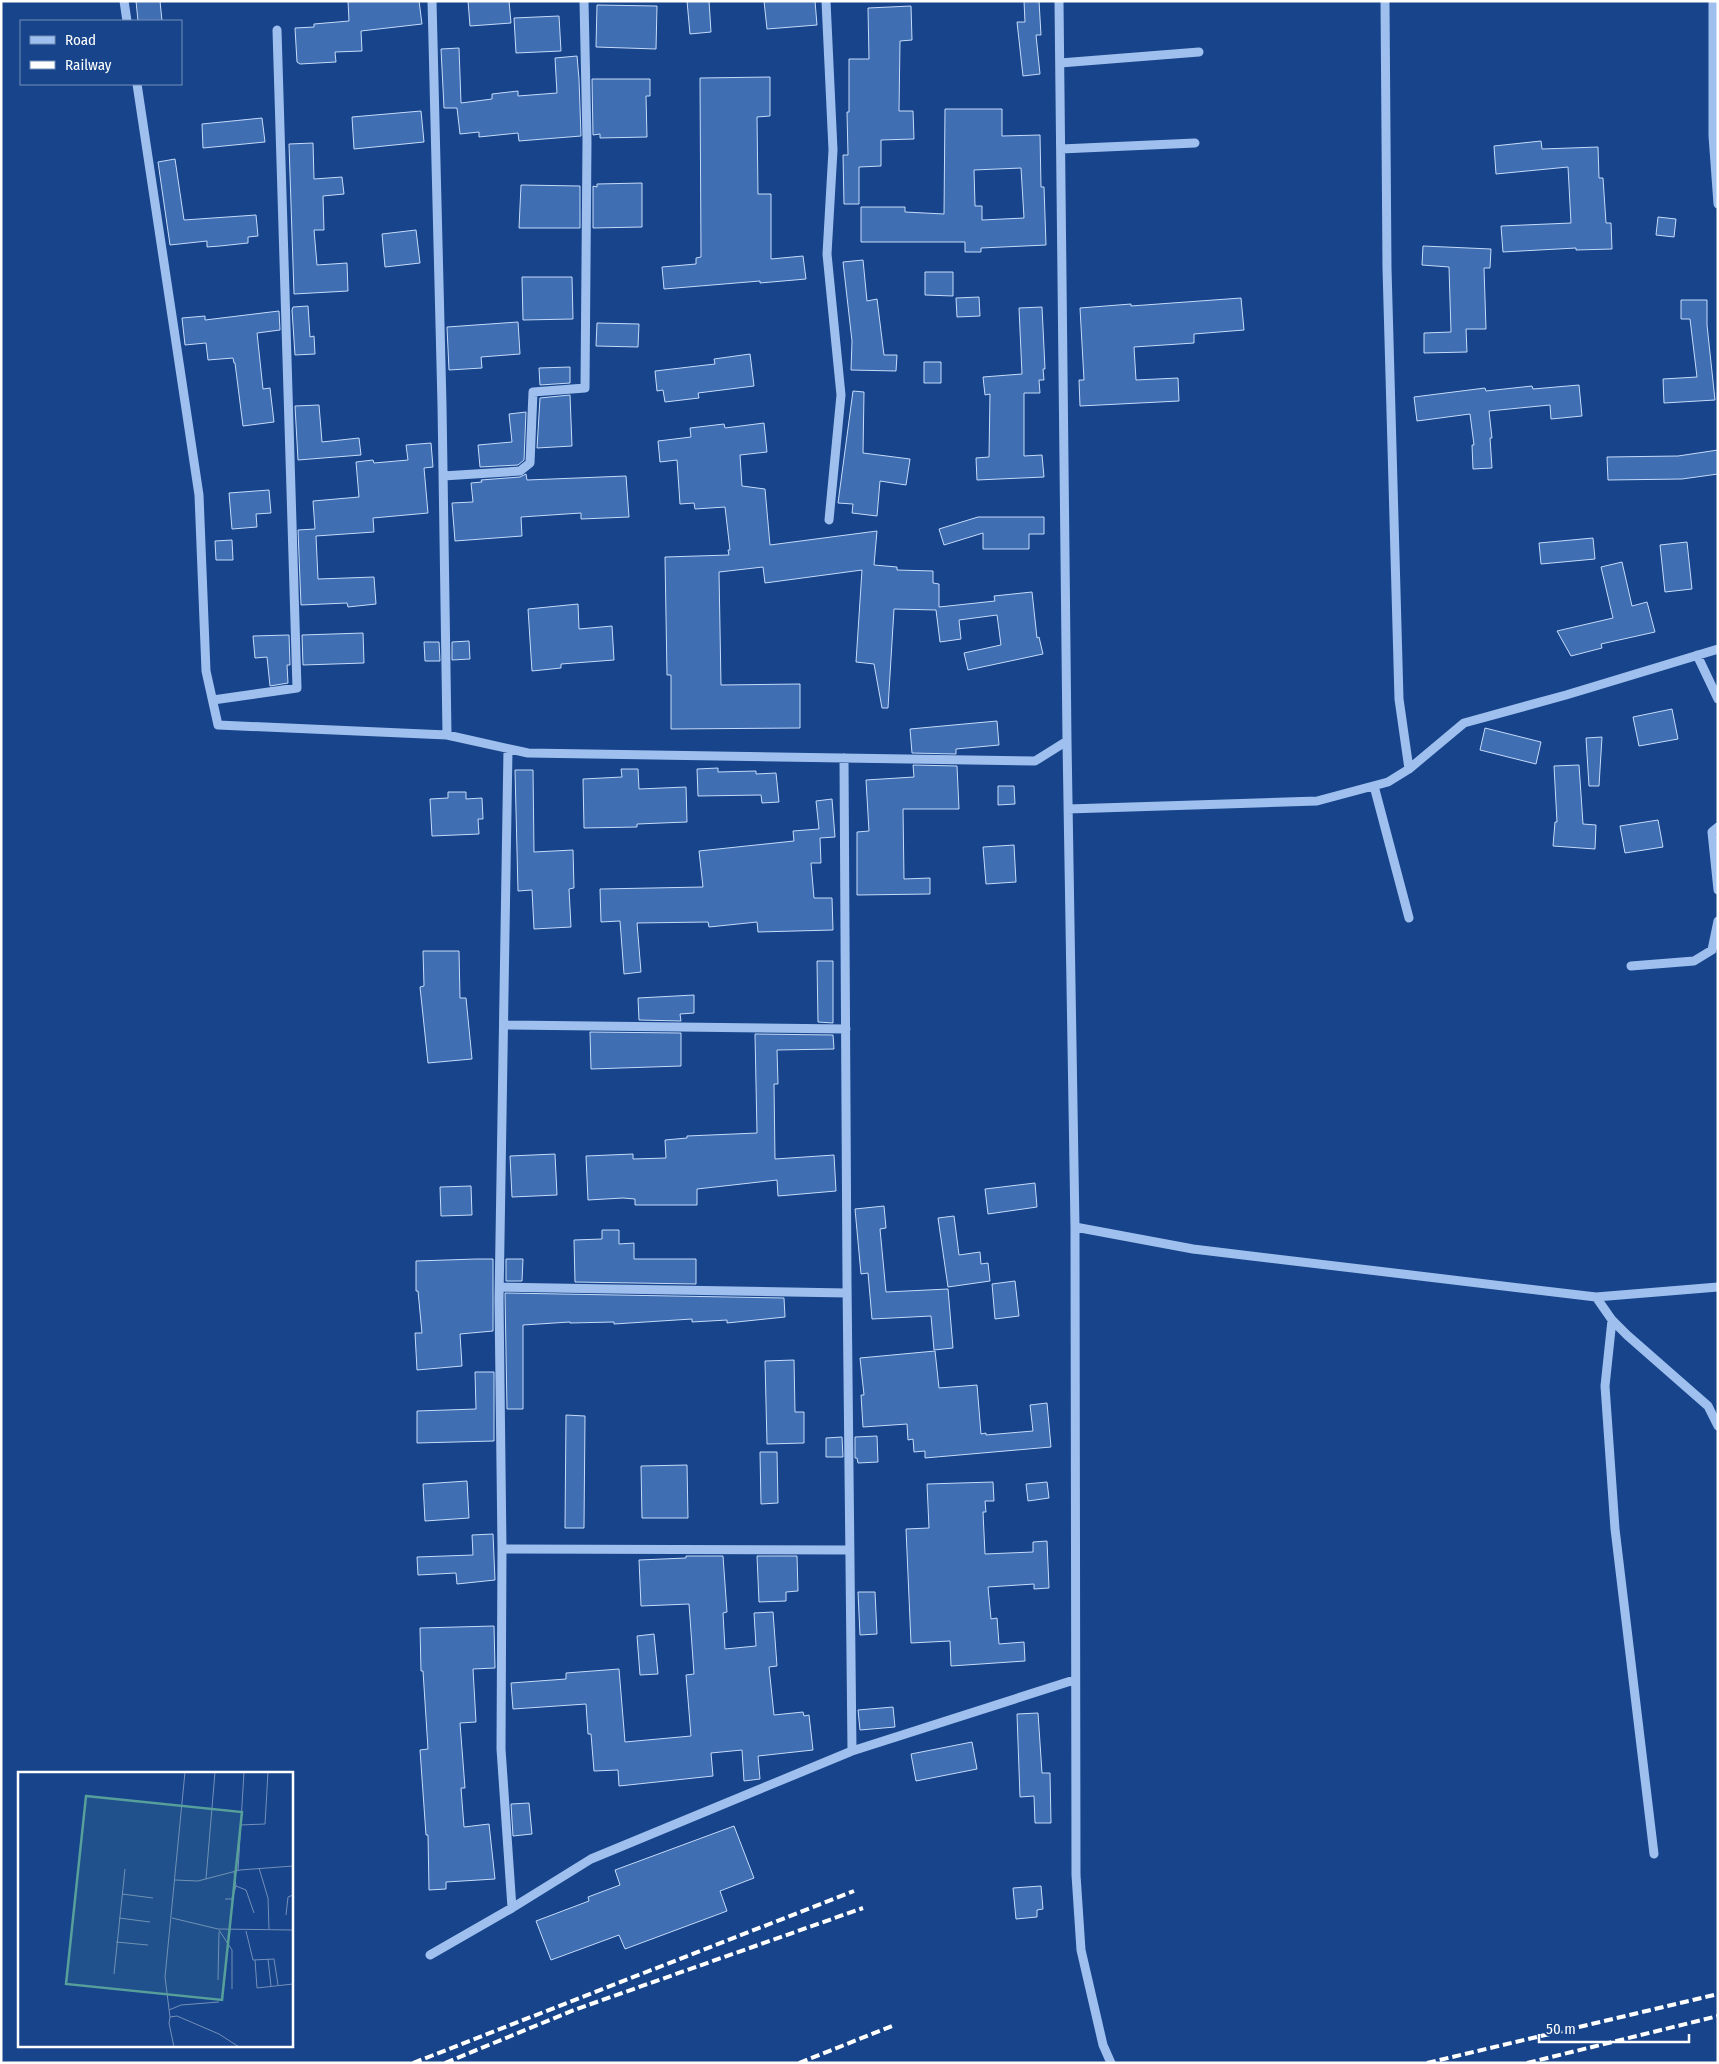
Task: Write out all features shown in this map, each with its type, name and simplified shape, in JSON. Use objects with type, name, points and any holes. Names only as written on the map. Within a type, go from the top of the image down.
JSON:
[{"type":"street","points":[[124,1],[127,20]]},
{"type":"street","points":[[432,1],[447,735]]},
{"type":"street","points":[[443,476],[520,471],[530,463],[533,392],[585,388],[587,141],[584,1]]},
{"type":"street","points":[[826,1],[833,150],[827,254],[841,395],[829,520]]},
{"type":"street","points":[[1059,1],[1067,741],[1075,1226],[1074,1680],[1077,1794],[1076,1875],[1080,1950],[1103,2045],[1111,2063]]},
{"type":"street","points":[[1386,1],[1387,268],[1399,699],[1409,769]]},
{"type":"street","points":[[1713,1],[1718,204]]},
{"type":"street","points":[[213,700],[297,688],[277,30]]},
{"type":"street","points":[[1060,63],[1199,52]]},
{"type":"street","points":[[137,85],[199,495],[206,671],[218,725],[447,735],[528,753],[1035,761],[1067,741]]},
{"type":"street","points":[[1061,149],[1195,143]]},
{"type":"street","points":[[1068,809],[1317,801],[1388,782],[1409,769],[1464,722],[1566,695],[1718,649]]},
{"type":"street","points":[[1697,655],[1718,699]]},
{"type":"street","points":[[508,749],[500,1287],[502,1549],[500,1750],[512,1908]]},
{"type":"street","points":[[844,758],[852,1752]]},
{"type":"street","points":[[1374,786],[1409,918]]},
{"type":"street","points":[[1718,827],[1712,832],[1718,890]]},
{"type":"street","points":[[1631,966],[1694,961],[1712,950],[1718,921]]},
{"type":"street","points":[[504,1025],[846,1029]]},
{"type":"street","points":[[1075,1226],[1193,1249],[1596,1297],[1718,1287]]},
{"type":"street","points":[[500,1287],[847,1293]]},
{"type":"street","points":[[1596,1297],[1612,1320],[1708,1406],[1718,1426]]},
{"type":"street","points":[[1612,1320],[1605,1386],[1615,1529],[1654,1854]]},
{"type":"street","points":[[502,1549],[850,1550]]},
{"type":"street","points":[[430,1955],[591,1860],[852,1752],[1074,1680]]},
{"type":"building","points":[[136,1],[160,1],[162,20],[138,20]]},
{"type":"building","points":[[348,1],[419,1],[422,24],[361,31],[362,51],[335,52],[336,62],[300,64],[297,62],[295,28],[314,27],[314,24],[349,21]]},
{"type":"building","points":[[468,1],[509,1],[511,23],[470,26]]},
{"type":"building","points":[[687,1],[709,1],[711,32],[690,34]]},
{"type":"building","points":[[764,1],[815,1],[817,25],[767,29]]},
{"type":"building","points":[[1024,1],[1039,1],[1041,35],[1036,35],[1040,74],[1023,76],[1017,22],[1025,22]]},
{"type":"building","points":[[597,5],[657,6],[656,49],[596,47]]},
{"type":"building","points":[[911,6],[912,40],[900,41],[899,111],[913,111],[914,139],[881,140],[881,166],[859,167],[859,204],[844,204],[843,155],[848,155],[849,59],[869,59],[868,8]]},
{"type":"building","points":[[559,16],[561,51],[516,53],[514,18]]},
{"type":"building","points":[[459,48],[461,103],[492,99],[492,94],[518,91],[518,96],[557,93],[555,58],[577,56],[581,136],[519,141],[518,133],[479,137],[479,132],[460,134],[457,108],[444,108],[441,49]]},
{"type":"building","points":[[770,77],[770,116],[757,117],[758,194],[771,194],[771,259],[803,256],[806,279],[664,289],[662,267],[696,264],[696,258],[701,257],[700,78]]},
{"type":"building","points":[[592,79],[650,79],[650,96],[646,96],[647,137],[600,138],[600,134],[593,135]]},
{"type":"building","points":[[945,109],[1002,109],[1002,136],[1040,135],[1041,187],[1044,187],[1046,245],[981,248],[981,252],[965,252],[965,242],[861,242],[861,207],[905,207],[905,212],[944,214]],"holes":[[[1021,168],[1024,218],[982,220],[982,206],[975,206],[974,170]]]},
{"type":"building","points":[[421,111],[424,142],[354,149],[352,117]]},
{"type":"building","points":[[262,118],[265,142],[203,148],[202,124]]},
{"type":"building","points":[[1541,141],[1542,149],[1598,147],[1599,178],[1603,178],[1606,223],[1611,223],[1612,249],[1576,250],[1576,248],[1503,252],[1501,226],[1571,223],[1568,167],[1496,174],[1494,146]]},
{"type":"building","points":[[313,143],[314,179],[342,177],[344,194],[323,196],[324,230],[314,230],[317,265],[347,263],[348,291],[294,294],[289,144]]},
{"type":"building","points":[[175,159],[184,220],[256,215],[258,236],[248,237],[248,243],[220,246],[207,247],[207,241],[170,245],[158,162]]},
{"type":"building","points":[[642,183],[642,227],[593,228],[593,186],[597,187],[597,184]]},
{"type":"building","points":[[521,185],[580,186],[580,228],[519,228]]},
{"type":"building","points":[[1658,217],[1676,219],[1674,237],[1656,235]]},
{"type":"building","points":[[416,230],[420,263],[385,267],[382,234]]},
{"type":"building","points":[[1423,246],[1491,249],[1490,268],[1484,268],[1486,329],[1466,329],[1467,352],[1424,353],[1424,333],[1451,332],[1449,267],[1422,265]]},
{"type":"building","points":[[863,260],[867,301],[877,299],[884,355],[897,355],[896,371],[851,370],[852,341],[843,262]]},
{"type":"building","points":[[925,272],[953,272],[953,296],[925,295]]},
{"type":"building","points":[[522,277],[572,277],[573,319],[523,320]]},
{"type":"building","points":[[979,297],[980,316],[957,317],[956,298]]},
{"type":"building","points":[[1241,298],[1244,330],[1194,334],[1194,343],[1134,347],[1136,380],[1178,378],[1179,401],[1080,406],[1079,380],[1084,380],[1080,308]]},
{"type":"building","points":[[1681,300],[1707,300],[1707,325],[1715,400],[1664,403],[1663,379],[1697,377],[1690,319],[1681,319]]},
{"type":"building","points":[[308,306],[310,337],[314,336],[315,354],[295,355],[292,310],[293,307]]},
{"type":"building","points":[[1042,307],[1044,380],[1039,380],[1040,393],[1024,393],[1024,456],[1042,455],[1044,477],[977,480],[976,458],[989,457],[990,394],[985,395],[983,377],[1022,374],[1019,308]]},
{"type":"building","points":[[279,311],[280,330],[257,333],[263,389],[270,388],[274,422],[243,426],[233,358],[208,360],[206,343],[185,345],[182,318],[205,316],[205,320]]},
{"type":"building","points":[[518,322],[520,354],[481,357],[482,368],[449,370],[447,327]]},
{"type":"building","points":[[597,323],[639,324],[638,347],[596,346]]},
{"type":"building","points":[[750,354],[754,386],[698,393],[699,398],[665,402],[663,390],[657,391],[655,371],[715,364],[714,359]]},
{"type":"building","points":[[924,362],[941,362],[941,383],[924,383]]},
{"type":"building","points":[[570,367],[570,383],[540,385],[539,368]]},
{"type":"building","points":[[1579,385],[1582,416],[1551,419],[1550,405],[1489,411],[1492,438],[1490,438],[1492,468],[1473,469],[1472,445],[1474,445],[1470,414],[1417,421],[1414,397],[1485,388],[1486,391],[1532,386],[1533,389]]},
{"type":"building","points":[[853,391],[864,392],[863,453],[910,459],[906,485],[880,481],[877,516],[852,513],[853,504],[838,503]]},
{"type":"building","points":[[570,395],[572,446],[537,448],[540,398]]},
{"type":"building","points":[[319,405],[322,442],[359,438],[361,455],[298,460],[295,406]]},
{"type":"building","points":[[526,412],[524,460],[518,465],[480,467],[478,445],[512,442],[509,414]]},
{"type":"building","points":[[764,423],[767,452],[740,455],[742,486],[765,489],[770,545],[877,531],[874,565],[897,567],[897,570],[933,571],[933,583],[939,584],[939,607],[995,601],[994,596],[1032,592],[1037,638],[1039,637],[1043,654],[968,670],[964,653],[1001,645],[997,615],[959,620],[961,639],[940,642],[936,610],[894,609],[888,708],[882,708],[874,664],[856,662],[862,570],[765,583],[763,567],[719,572],[721,685],[800,684],[800,728],[671,729],[671,675],[667,675],[665,557],[729,555],[728,550],[730,550],[725,507],[695,509],[694,503],[680,504],[677,460],[660,462],[658,441],[691,437],[690,428],[724,424],[725,428]]},
{"type":"building","points":[[431,443],[433,467],[424,468],[428,513],[373,518],[374,532],[316,536],[318,579],[374,577],[376,604],[348,607],[347,603],[301,605],[298,530],[315,529],[313,501],[359,497],[356,462],[373,460],[374,463],[408,460],[406,445]]},
{"type":"building","points":[[1718,450],[1718,474],[1682,479],[1608,480],[1607,457],[1678,456]]},
{"type":"building","points":[[526,474],[527,480],[626,476],[629,517],[581,519],[581,513],[521,517],[522,536],[455,541],[452,503],[473,502],[471,483],[482,482],[481,480],[520,477]]},
{"type":"building","points":[[269,490],[271,513],[256,514],[257,527],[232,529],[229,493]]},
{"type":"building","points":[[978,517],[1044,517],[1044,534],[1029,534],[1029,549],[983,549],[983,533],[944,545],[939,529]]},
{"type":"building","points":[[1593,538],[1595,559],[1541,564],[1539,543]]},
{"type":"building","points":[[232,540],[233,560],[216,560],[215,541]]},
{"type":"building","points":[[1687,542],[1692,589],[1665,592],[1660,545]]},
{"type":"building","points":[[1622,562],[1632,606],[1647,602],[1655,632],[1601,644],[1602,648],[1571,656],[1557,631],[1613,618],[1601,567]]},
{"type":"building","points":[[578,604],[579,629],[612,626],[614,660],[561,664],[561,668],[532,671],[528,609]]},
{"type":"building","points":[[363,633],[364,663],[303,665],[302,635]]},
{"type":"building","points":[[289,635],[290,665],[287,665],[288,683],[270,686],[267,657],[255,658],[253,636]]},
{"type":"building","points":[[469,641],[470,659],[452,660],[452,642]]},
{"type":"building","points":[[424,642],[439,642],[440,661],[425,661]]},
{"type":"building","points":[[1672,709],[1678,739],[1639,746],[1633,717]]},
{"type":"building","points":[[997,721],[999,745],[956,749],[956,754],[912,753],[910,729]]},
{"type":"building","points":[[1485,728],[1541,742],[1536,764],[1480,750]]},
{"type":"building","points":[[1602,737],[1599,786],[1589,786],[1586,738]]},
{"type":"building","points":[[913,765],[957,766],[959,809],[903,809],[904,879],[930,878],[930,894],[857,895],[857,832],[869,831],[866,780],[914,777]]},
{"type":"building","points":[[1579,765],[1583,824],[1596,825],[1595,849],[1553,846],[1555,822],[1557,822],[1554,766]]},
{"type":"building","points":[[718,768],[718,772],[756,771],[756,774],[776,773],[779,802],[762,803],[761,795],[698,796],[697,769]]},
{"type":"building","points":[[621,769],[638,769],[639,789],[686,787],[687,822],[637,824],[637,827],[584,828],[583,779],[622,777]]},
{"type":"building","points":[[515,770],[533,770],[534,852],[573,850],[574,888],[569,889],[571,927],[534,929],[532,890],[518,891]]},
{"type":"building","points":[[998,786],[1014,786],[1015,804],[998,805]]},
{"type":"building","points":[[448,792],[466,792],[466,799],[482,798],[483,819],[478,819],[479,834],[432,836],[430,799],[448,798]]},
{"type":"building","points":[[832,799],[835,837],[820,838],[821,863],[811,863],[814,898],[832,898],[833,930],[758,932],[757,922],[709,927],[708,922],[637,923],[641,972],[624,974],[620,921],[601,922],[600,889],[703,887],[699,851],[794,841],[793,831],[819,829],[816,801]]},
{"type":"building","points":[[1658,820],[1663,847],[1625,853],[1620,826]]},
{"type":"building","points":[[1014,845],[1016,882],[986,884],[983,847]]},
{"type":"building","points":[[423,951],[459,951],[460,998],[466,998],[472,1059],[428,1063],[420,987],[424,986]]},
{"type":"building","points":[[817,961],[833,961],[833,1023],[818,1022]]},
{"type":"building","points":[[694,995],[694,1013],[680,1014],[681,1021],[639,1020],[638,998]]},
{"type":"building","points":[[590,1032],[681,1033],[681,1066],[591,1069]]},
{"type":"building","points":[[755,1034],[833,1035],[834,1049],[777,1050],[778,1084],[774,1084],[775,1159],[834,1155],[836,1191],[778,1196],[777,1180],[697,1189],[697,1205],[635,1205],[635,1199],[623,1198],[588,1200],[586,1156],[633,1154],[633,1159],[666,1158],[665,1140],[687,1138],[687,1136],[757,1133]]},
{"type":"building","points":[[555,1154],[557,1195],[512,1197],[510,1156]]},
{"type":"building","points":[[1035,1183],[1037,1207],[988,1214],[985,1189]]},
{"type":"building","points":[[471,1186],[472,1215],[441,1216],[440,1187]]},
{"type":"building","points":[[884,1206],[886,1228],[880,1229],[886,1292],[948,1289],[953,1348],[934,1350],[931,1316],[872,1319],[868,1273],[861,1274],[855,1209]]},
{"type":"building","points":[[954,1216],[959,1255],[980,1252],[981,1264],[988,1263],[990,1281],[948,1287],[938,1218]]},
{"type":"building","points":[[602,1230],[619,1230],[619,1244],[634,1243],[634,1259],[696,1259],[696,1284],[575,1282],[574,1240],[602,1239]]},
{"type":"building","points":[[493,1259],[493,1331],[460,1334],[462,1366],[417,1370],[415,1333],[422,1333],[418,1291],[416,1291],[416,1261]]},
{"type":"building","points":[[506,1259],[523,1259],[522,1281],[506,1281]]},
{"type":"building","points":[[1015,1281],[1019,1316],[995,1319],[992,1284]]},
{"type":"building","points":[[505,1293],[784,1298],[785,1317],[727,1323],[727,1320],[692,1322],[692,1319],[614,1324],[614,1322],[570,1322],[523,1325],[523,1409],[507,1409]]},
{"type":"building","points":[[935,1351],[939,1388],[977,1385],[981,1434],[1033,1431],[1030,1405],[1047,1403],[1051,1447],[925,1458],[925,1451],[914,1452],[913,1439],[908,1440],[907,1424],[863,1427],[861,1395],[864,1395],[860,1358]]},
{"type":"building","points":[[794,1360],[795,1412],[804,1412],[804,1443],[767,1444],[765,1361]]},
{"type":"building","points":[[475,1372],[494,1372],[494,1441],[417,1443],[417,1411],[476,1409]]},
{"type":"building","points":[[566,1415],[585,1416],[584,1528],[565,1528]]},
{"type":"building","points":[[877,1436],[878,1462],[858,1463],[857,1458],[855,1458],[855,1437]]},
{"type":"building","points":[[842,1437],[843,1457],[826,1457],[826,1438]]},
{"type":"building","points":[[760,1452],[777,1452],[778,1503],[761,1504]]},
{"type":"building","points":[[687,1465],[688,1518],[642,1518],[641,1466]]},
{"type":"building","points":[[467,1481],[469,1518],[425,1521],[423,1484]]},
{"type":"building","points":[[993,1482],[994,1501],[985,1501],[986,1512],[983,1512],[985,1554],[1033,1552],[1033,1542],[1047,1541],[1049,1588],[1034,1589],[1034,1584],[988,1587],[991,1619],[997,1618],[999,1644],[1024,1642],[1025,1661],[951,1666],[950,1641],[911,1643],[906,1529],[929,1528],[927,1484]]},
{"type":"building","points":[[1047,1482],[1049,1498],[1028,1501],[1026,1484]]},
{"type":"building","points":[[493,1534],[495,1580],[457,1584],[456,1573],[418,1575],[417,1557],[473,1555],[472,1535]]},
{"type":"building","points":[[686,1556],[723,1556],[727,1612],[723,1613],[725,1649],[756,1646],[754,1613],[773,1612],[777,1666],[769,1667],[774,1715],[803,1712],[804,1716],[809,1715],[813,1750],[758,1756],[760,1779],[744,1781],[742,1750],[711,1753],[713,1776],[619,1786],[618,1770],[594,1771],[591,1734],[588,1734],[586,1704],[513,1709],[511,1683],[566,1679],[566,1673],[619,1669],[625,1742],[691,1736],[686,1675],[694,1674],[689,1604],[641,1606],[639,1560],[686,1558]]},
{"type":"building","points":[[757,1556],[797,1556],[798,1591],[786,1592],[786,1601],[759,1602]]},
{"type":"building","points":[[858,1592],[875,1592],[877,1634],[860,1635]]},
{"type":"building","points":[[494,1626],[495,1668],[473,1669],[476,1722],[460,1723],[465,1788],[461,1788],[464,1827],[489,1824],[495,1879],[446,1882],[446,1889],[429,1890],[428,1835],[426,1835],[420,1750],[428,1749],[423,1671],[421,1671],[420,1628]]},
{"type":"building","points":[[654,1634],[658,1674],[640,1675],[637,1636]]},
{"type":"building","points":[[893,1707],[895,1727],[860,1730],[858,1710]]},
{"type":"building","points":[[1038,1713],[1042,1773],[1050,1773],[1051,1823],[1035,1823],[1034,1796],[1020,1797],[1017,1714]]},
{"type":"building","points":[[972,1742],[977,1769],[916,1781],[911,1754]]},
{"type":"building","points":[[529,1803],[532,1834],[513,1836],[511,1804]]},
{"type":"building","points":[[734,1826],[754,1878],[720,1891],[727,1911],[625,1949],[619,1935],[551,1960],[536,1921],[589,1901],[588,1897],[620,1885],[615,1870]]},
{"type":"building","points":[[1041,1886],[1043,1909],[1037,1910],[1037,1917],[1016,1919],[1013,1888]]},
{"type":"railway","points":[[413,2063],[854,1891]]},
{"type":"railway","points":[[445,2063],[574,2010],[863,1908]]},
{"type":"railway","points":[[1427,2063],[1718,1994]]},
{"type":"railway","points":[[1527,2063],[1718,2016]]},
{"type":"railway","points":[[799,2063],[892,2026]]}]
